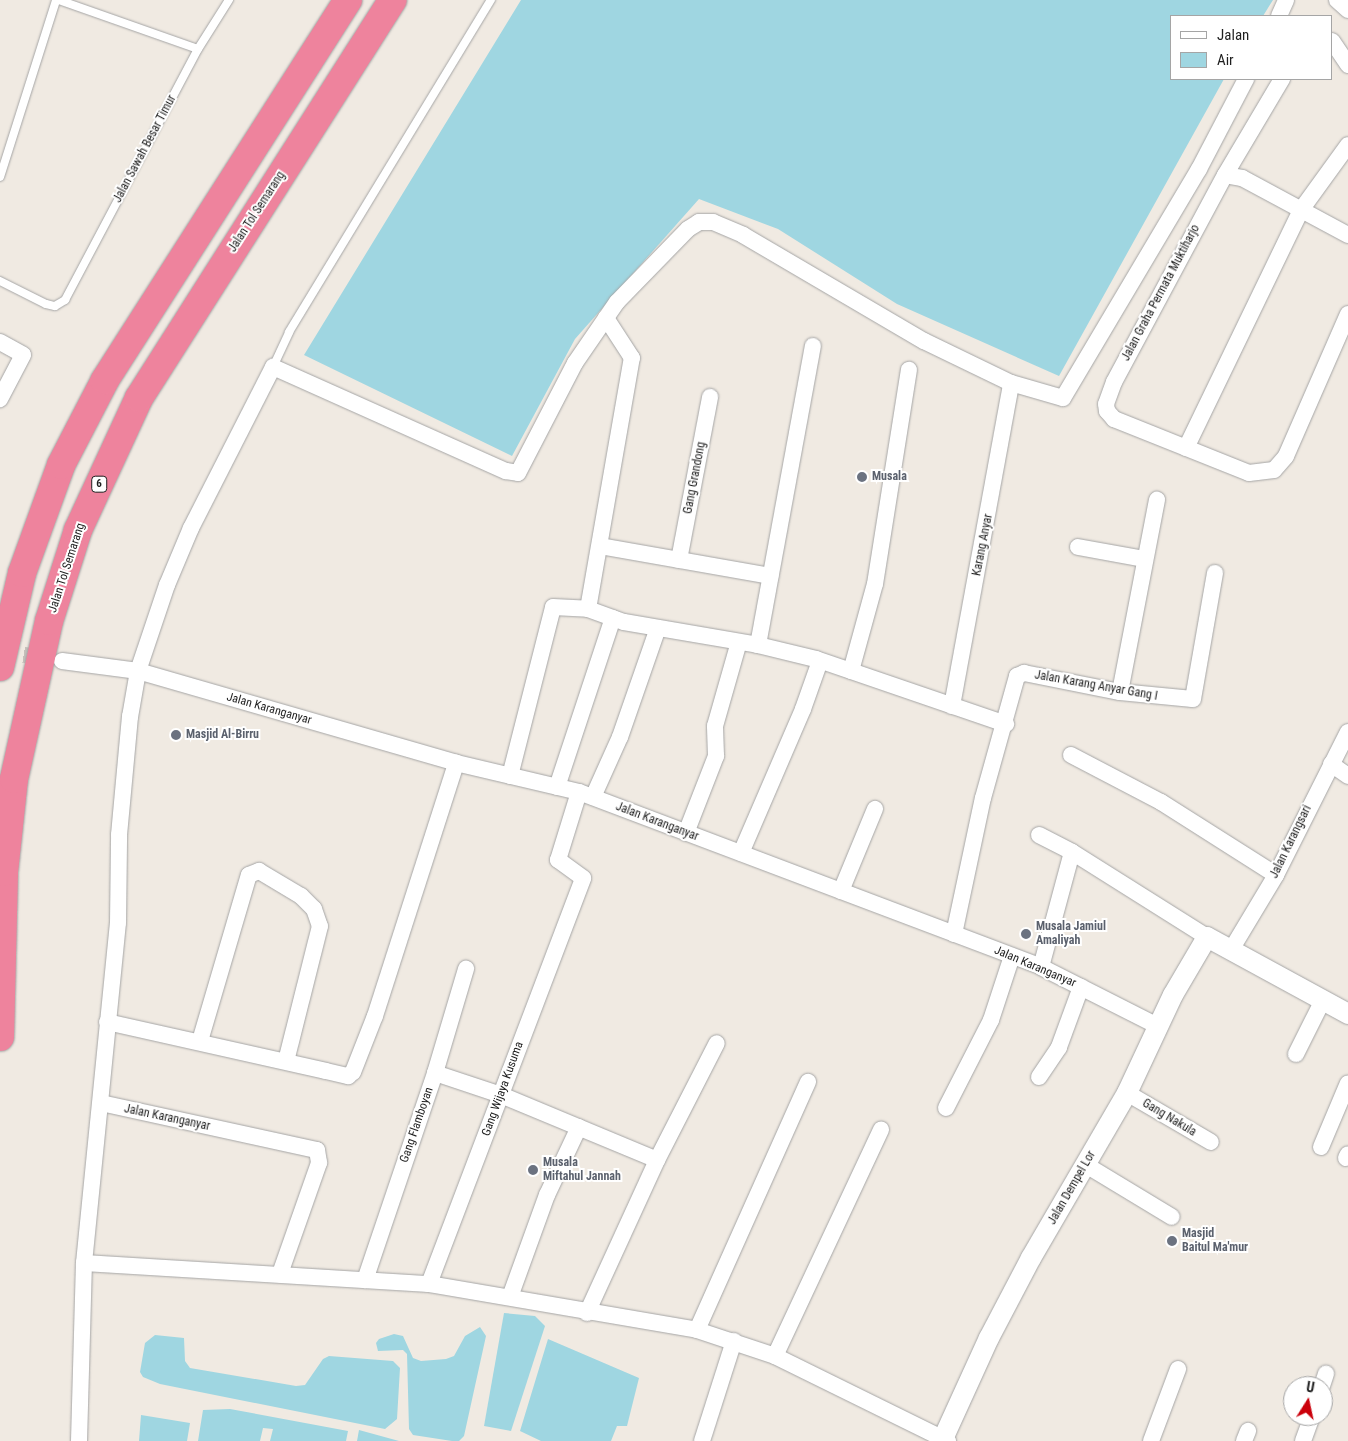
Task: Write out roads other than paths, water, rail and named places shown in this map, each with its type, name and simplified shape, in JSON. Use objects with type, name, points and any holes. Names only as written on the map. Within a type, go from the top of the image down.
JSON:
[{"type":"highway","points":[[0,667],[22,573],[58,474],[105,380],[348,0]]},
{"type":"highway","name":"Jalan Tol Semarang","points":[[0,1037],[4,872],[14,778],[49,621],[78,530],[139,398],[393,0]]},
{"type":"street","points":[[1337,0],[1348,10]]},
{"type":"street","points":[[1333,43],[1348,64]]},
{"type":"street","points":[[79,1441],[84,1263],[118,923],[120,816],[130,717],[132,670],[191,528],[273,367],[506,471],[518,472],[575,363],[606,318],[688,229],[699,222],[713,222],[743,235],[924,341],[1011,383],[1063,398],[1199,169],[1245,80]]},
{"type":"street","points":[[1281,80],[1225,175],[1242,178],[1348,234]]},
{"type":"street","points":[[1186,448],[1301,210],[1348,145]]},
{"type":"street","name":"Jalan Graha Permata Muktiharjo","points":[[1225,175],[1114,382],[1106,404],[1107,412],[1114,419],[1249,473],[1274,470],[1286,456],[1348,314]]},
{"type":"street","points":[[588,609],[632,358],[606,318]]},
{"type":"street","points":[[0,342],[23,355],[0,399]]},
{"type":"street","points":[[758,645],[813,346]]},
{"type":"street","points":[[851,671],[875,584],[909,370]]},
{"type":"street","name":"Karang Anyar","points":[[952,706],[1011,383]]},
{"type":"street","name":"Gang Grandong","points":[[679,560],[710,397]]},
{"type":"street","points":[[1120,692],[1157,500]]},
{"type":"street","points":[[600,546],[770,576]]},
{"type":"street","points":[[1078,547],[1145,559]]},
{"type":"street","name":"Jalan Karang Anyar Gang I","points":[[954,934],[984,798],[1020,673],[1120,692],[1193,699],[1215,573]]},
{"type":"street","points":[[510,776],[552,607],[588,609],[613,618],[658,628],[758,645],[820,660],[1006,724]]},
{"type":"street","points":[[557,786],[613,618]]},
{"type":"street","points":[[586,795],[620,737],[658,628]]},
{"type":"street","points":[[686,833],[716,756],[714,726],[739,642]]},
{"type":"street","points":[[741,854],[803,709],[820,660]]},
{"type":"street","name":"Jalan Karanganyar","points":[[62,661],[132,670],[456,763],[557,786],[586,795],[1041,967],[1158,1026]]},
{"type":"street","name":"Jalan Karangsari","points":[[1231,950],[1276,875],[1348,732]]},
{"type":"street","points":[[1071,755],[1161,802],[1276,875]]},
{"type":"street","points":[[107,1022],[200,1041],[348,1076],[358,1065],[456,763]]},
{"type":"street","points":[[1331,764],[1348,776]]},
{"type":"street","name":"Gang Wijaya Kusuma","points":[[429,1284],[501,1095],[540,984],[583,878],[558,860],[586,795]]},
{"type":"street","points":[[841,891],[874,810]]},
{"type":"street","points":[[1039,835],[1072,852],[1207,937],[1348,1014]]},
{"type":"street","points":[[1041,967],[1072,852]]},
{"type":"street","points":[[200,1041],[249,875],[259,871],[301,896],[314,909],[320,926],[286,1061]]},
{"type":"street","name":"Jalan Dempel Lor","points":[[945,1440],[1027,1266],[1127,1093],[1158,1026],[1207,937]]},
{"type":"street","points":[[946,1108],[991,1020],[1012,956]]},
{"type":"street","name":"Gang Flamboyan","points":[[365,1280],[435,1073],[466,969]]},
{"type":"street","points":[[1039,1076],[1058,1047],[1081,987]]},
{"type":"street","points":[[1296,1054],[1323,1000]]},
{"type":"street","points":[[587,1313],[657,1160],[717,1043]]},
{"type":"street","points":[[435,1073],[501,1095],[657,1160]]},
{"type":"street","points":[[697,1330],[808,1082]]},
{"type":"street","points":[[1321,1147],[1348,1083]]},
{"type":"street","name":"Gang Nakula","points":[[1127,1093],[1211,1142]]},
{"type":"street","name":"Jalan Karanganyar","points":[[101,1103],[166,1120],[234,1131],[312,1147],[320,1156],[280,1274]]},
{"type":"street","points":[[510,1297],[547,1195],[579,1127]]},
{"type":"street","points":[[775,1356],[880,1130]]},
{"type":"street","points":[[1086,1165],[1172,1217]]},
{"type":"street","points":[[84,1263],[429,1284],[510,1297],[587,1313],[697,1330],[734,1340],[775,1356],[945,1440]]},
{"type":"street","points":[[702,1441],[734,1340]]},
{"type":"street","points":[[1151,1441],[1178,1370]]},
{"type":"street","points":[[1303,1441],[1308,1426]]},
{"type":"lane","points":[[0,177],[58,0],[198,49]]},
{"type":"lane","name":"Jalan Sawah Besar Timur","points":[[0,281],[46,304],[55,306],[65,300],[198,49],[229,0]]},
{"type":"lane","points":[[273,367],[289,332],[491,0]]},
{"type":"water","points":[[521,0],[1273,0],[1264,15],[1170,15],[1170,80],[1223,80],[1059,376],[897,304],[778,229],[699,199],[575,339],[512,456],[304,355]]},
{"type":"water","points":[[504,1313],[535,1316],[545,1326],[511,1431],[484,1426]]},
{"type":"water","points":[[480,1327],[486,1336],[464,1436],[459,1441],[452,1441],[413,1435],[409,1429],[407,1354],[403,1350],[378,1351],[376,1343],[379,1339],[394,1334],[403,1336],[413,1358],[421,1361],[446,1359],[454,1356],[465,1336]]},
{"type":"water","points":[[155,1335],[184,1338],[185,1361],[190,1368],[296,1386],[305,1385],[323,1359],[329,1356],[393,1361],[400,1368],[397,1419],[385,1429],[160,1384],[143,1377],[140,1372],[145,1343]]},
{"type":"water","points":[[548,1339],[639,1378],[627,1426],[617,1426],[611,1441],[541,1441],[520,1431]]},
{"type":"water","points":[[230,1409],[348,1431],[346,1441],[270,1441],[273,1429],[263,1428],[260,1441],[198,1441],[203,1410]]},
{"type":"water","points":[[141,1415],[190,1423],[187,1441],[139,1441]]},
{"type":"water","points":[[359,1430],[399,1441],[357,1441]]},
{"type":"tunnel","points":[[0,651],[50,659]]},
{"type":"place","name":"Musala","points":[[862,477]]},
{"type":"place","name":"Masjid Al-Birru","points":[[176,735]]},
{"type":"place","name":"Musala Jamiul Amaliyah","points":[[1026,934]]},
{"type":"place","name":"Musala Miftahul Jannah","points":[[533,1170]]},
{"type":"place","name":"Masjid Baitul Ma'mur","points":[[1172,1241]]}]
